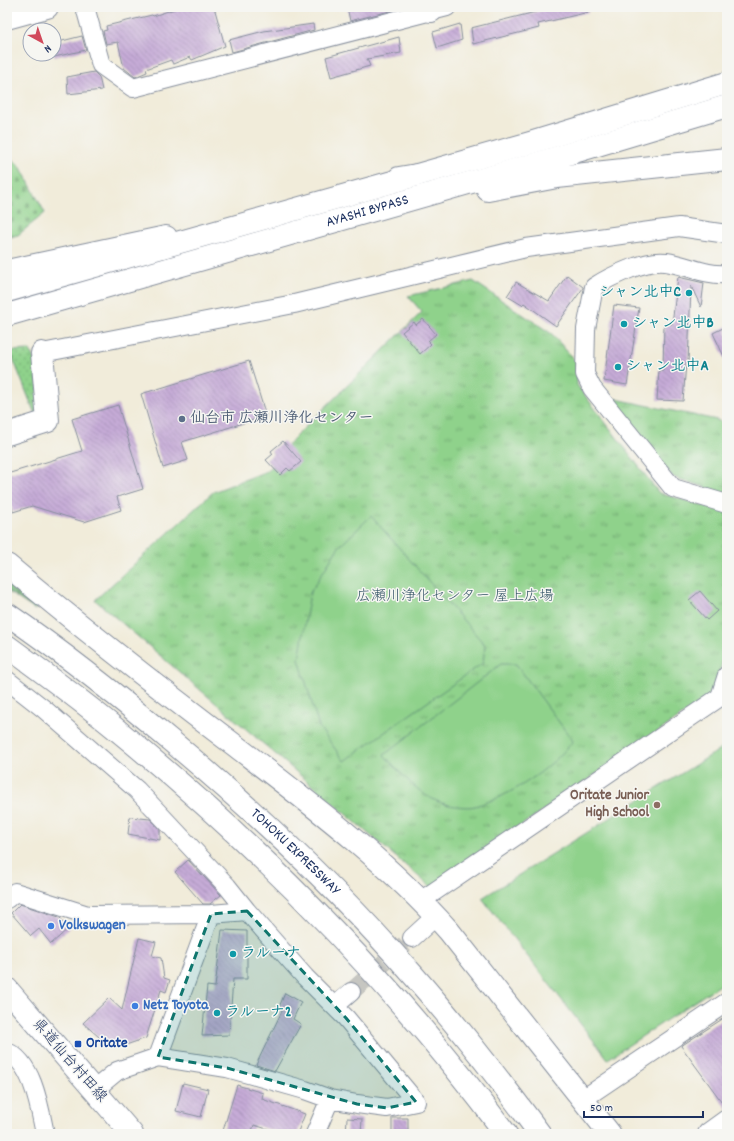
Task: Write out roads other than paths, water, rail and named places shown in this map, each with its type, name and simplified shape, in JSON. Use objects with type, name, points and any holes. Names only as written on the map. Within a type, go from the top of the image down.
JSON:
[{"type":"main road","points":[[7,18],[46,7]]},
{"type":"main road","name":"AYASHI BYPASS","points":[[7,291],[417,174],[530,144],[727,84]]},
{"type":"main road","name":"AYASHI BYPASS","points":[[7,315],[568,154],[727,106]]},
{"type":"main road","points":[[140,277],[222,259],[478,192],[557,177],[727,159]]},
{"type":"main road","points":[[7,271],[169,236],[342,188],[417,174]]},
{"type":"main road","points":[[7,434],[48,421],[42,353]]},
{"type":"main road","points":[[7,565],[78,625],[299,794],[384,865],[429,908],[610,1134]]},
{"type":"main road","name":"TOHOKU EXPRESSWAY","points":[[7,614],[130,707],[248,808],[308,865],[361,918],[413,975],[508,1091],[540,1134]]},
{"type":"main road","name":"TOHOKU EXPRESSWAY","points":[[7,646],[115,728],[225,823],[288,883],[340,935],[394,994],[506,1134]]},
{"type":"main road","name":"県道仙台村田線","points":[[7,989],[132,1134]]},
{"type":"main road","points":[[709,1134],[727,1121]]},
{"type":"street","points":[[85,7],[101,65],[133,88],[436,8]]},
{"type":"street","points":[[42,353],[294,304],[526,248],[679,227],[727,234]]},
{"type":"street","points":[[727,274],[716,275],[665,262],[635,266],[610,276],[594,286],[586,328],[585,374],[592,388],[673,488],[727,504]]},
{"type":"street","points":[[412,938],[429,908],[720,697],[727,675]]},
{"type":"street","points":[[7,680],[44,709],[137,790],[227,886],[305,977],[334,1006],[416,1102],[387,1108],[330,1099],[305,1090],[227,1068],[158,1057],[117,1071],[94,1090]]},
{"type":"street","points":[[7,899],[15,892],[88,915],[211,914],[247,911]]},
{"type":"street","points":[[158,1057],[211,914]]},
{"type":"street","points":[[334,1006],[351,992]]},
{"type":"street","points":[[583,1099],[727,1002]]},
{"type":"street","points":[[7,1052],[12,1054],[28,1073],[38,1100],[45,1134]]},
{"type":"street","points":[[315,1134],[330,1099]]},
{"type":"tunnel","points":[[351,992],[412,938]]},
{"type":"place","name":"シャン北中C","points":[[689,293]]},
{"type":"place","name":"シャン北中B","points":[[624,324]]},
{"type":"place","name":"シャン北中A","points":[[618,367]]},
{"type":"place","name":"仙台市 広瀬川浄化センター","points":[[182,419]]},
{"type":"place","name":"Oritate Junior High School","points":[[657,805]]},
{"type":"place","name":"Volkswagen","points":[[51,926]]},
{"type":"place","name":"ラルーナ","points":[[233,954]]},
{"type":"place","name":"Netz Toyota","points":[[135,1006]]},
{"type":"place","name":"ラルーナ2","points":[[217,1013]]},
{"type":"place","name":"Oritate","points":[[78,1044]]},
{"type":"park label","name":"広瀬川浄化センター 屋上広場","points":[[455,597]]}]
